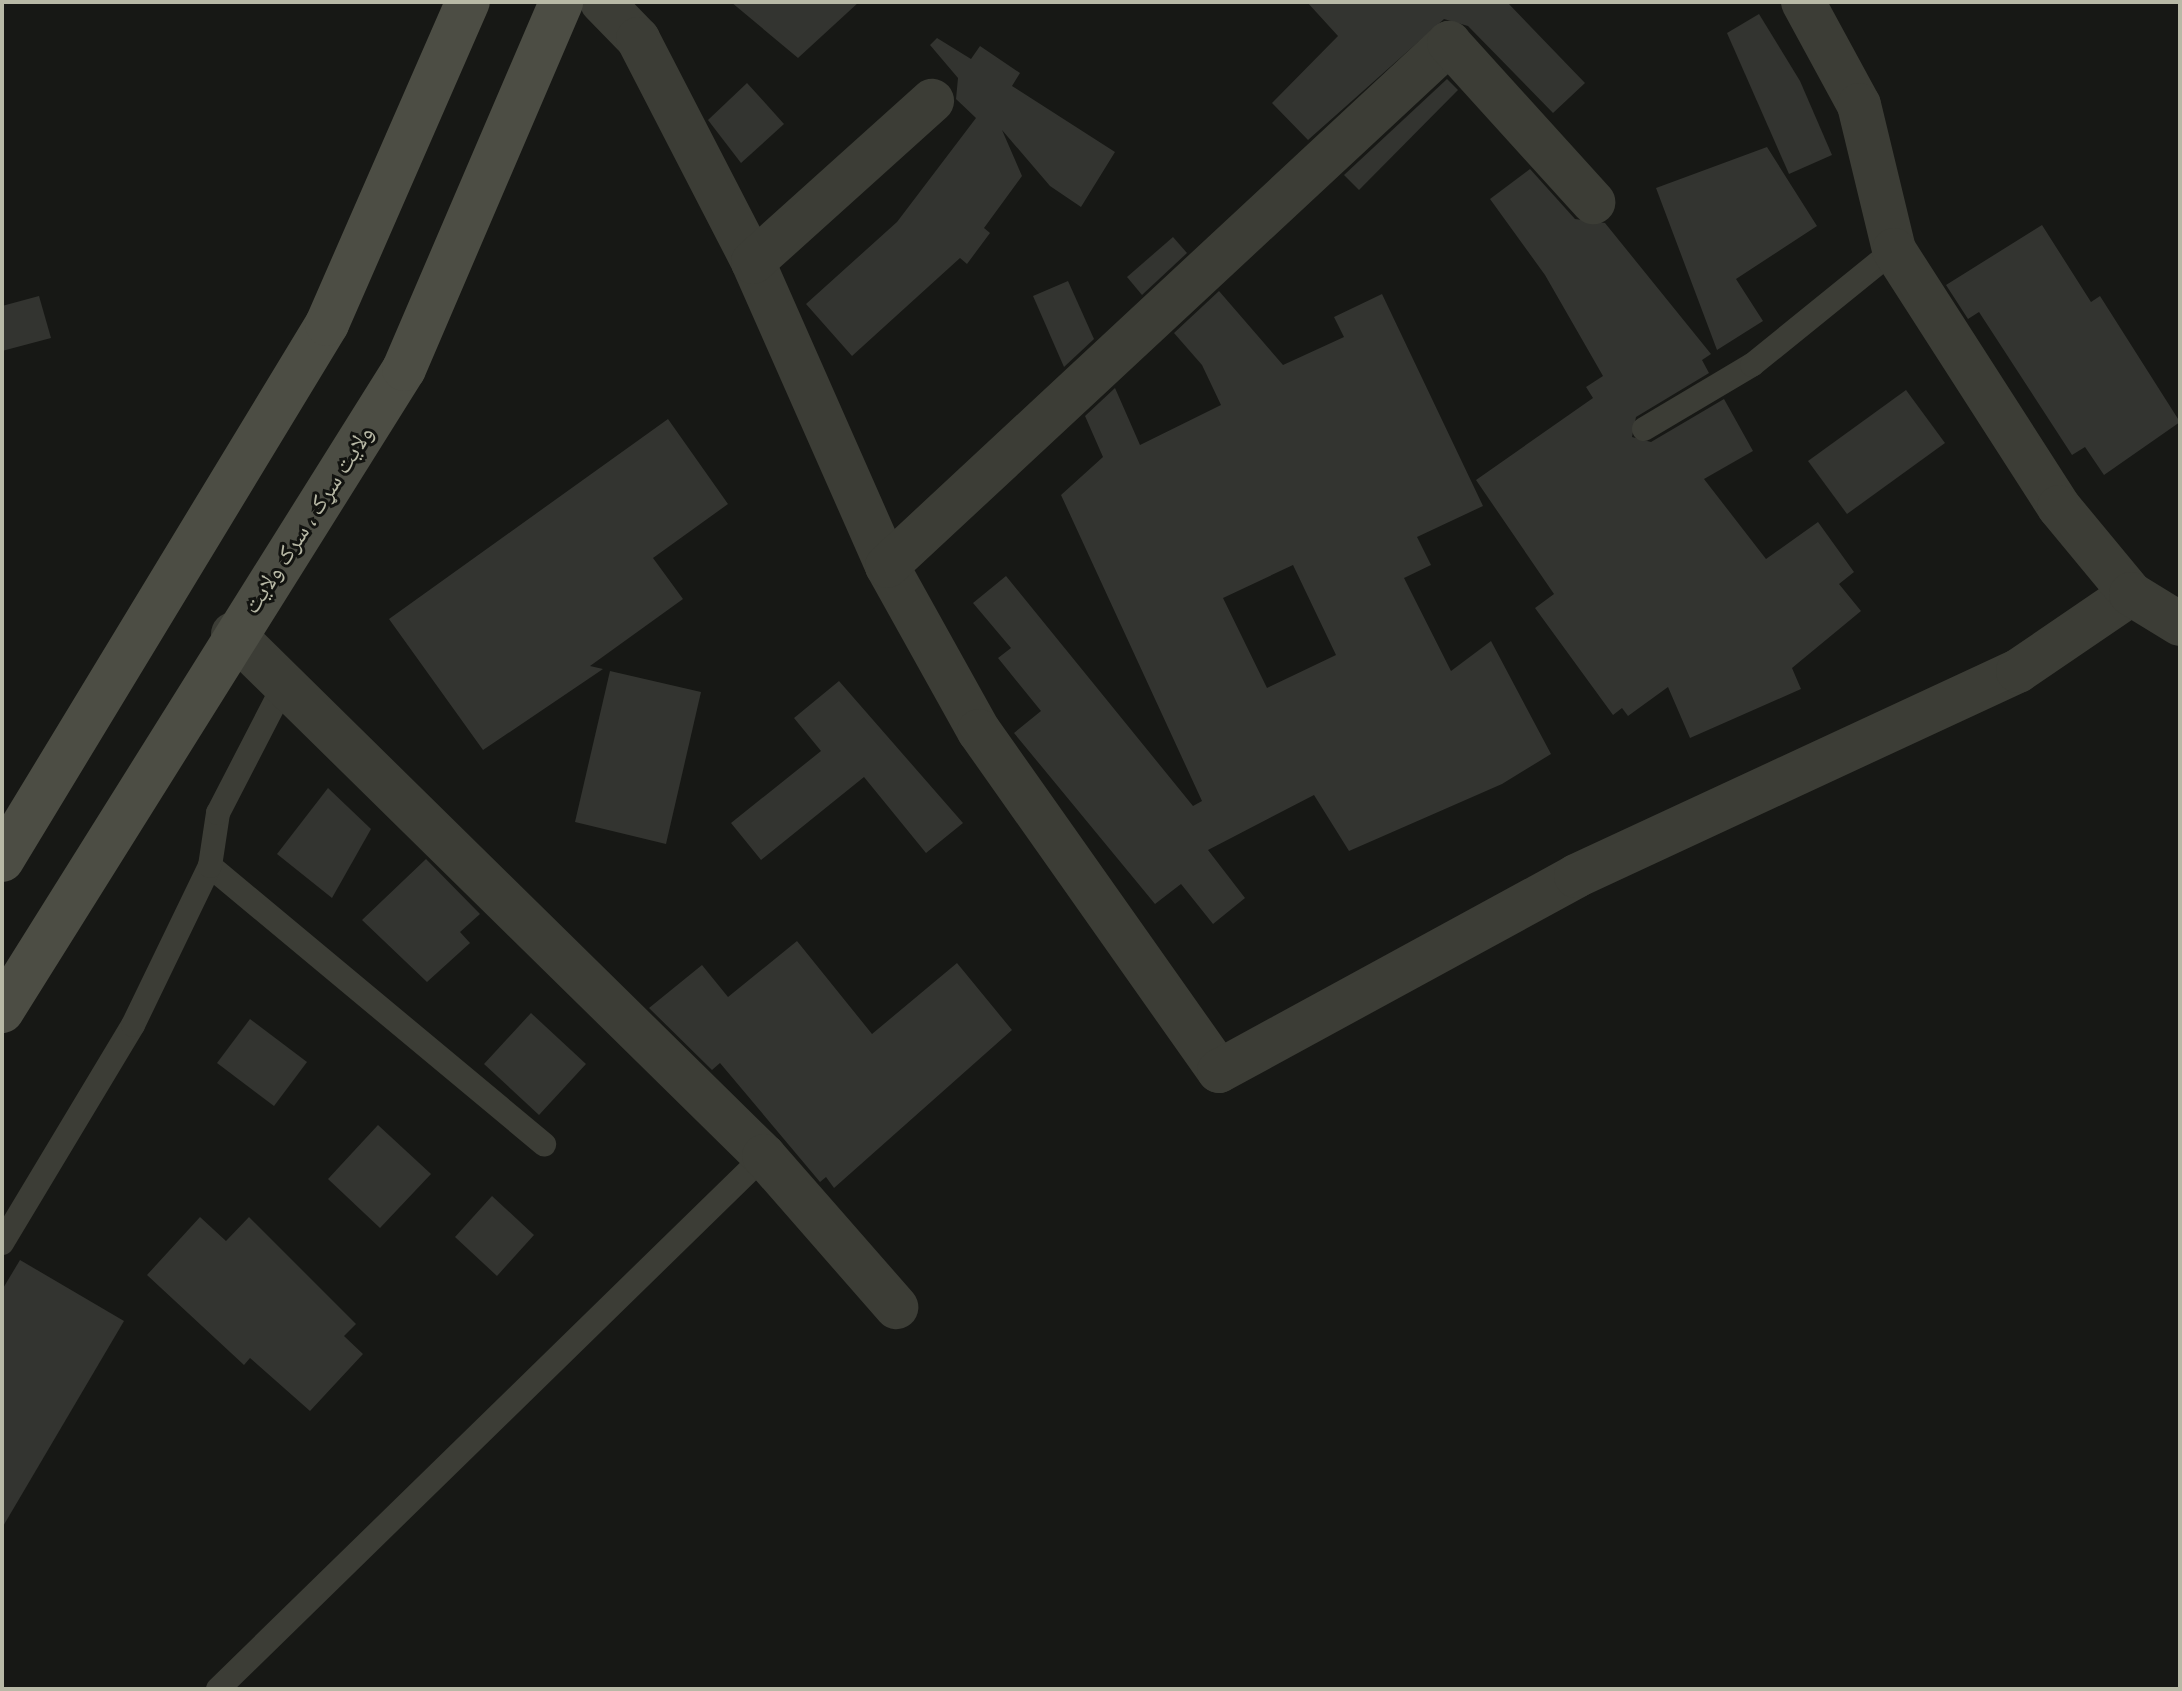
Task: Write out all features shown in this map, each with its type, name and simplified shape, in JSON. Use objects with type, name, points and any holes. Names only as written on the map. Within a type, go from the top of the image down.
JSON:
[{"type":"main road","points":[[2,860],[327,324],[468,2]]},
{"type":"main road","name":"ولایت سړک ، سرک ولایت","points":[[2,1011],[233,634],[404,369],[561,2]]},
{"type":"street","points":[[602,2],[638,39],[753,262],[887,566],[979,731],[1219,1071],[1576,876],[2018,671],[2131,594]]},
{"type":"street","points":[[1803,2],[1859,105],[1894,250],[2059,507],[2131,594],[2180,624]]},
{"type":"street","points":[[887,566],[1449,43],[1593,202]]},
{"type":"street","points":[[753,262],[932,101]]},
{"type":"street","points":[[233,634],[764,1156],[896,1307]]},
{"type":"lane","points":[[1644,429],[1752,365],[1894,250]]},
{"type":"lane","points":[[2,1243],[123,1045],[210,866],[218,813],[284,685]]},
{"type":"lane","points":[[210,866],[544,1144]]},
{"type":"lane","points":[[218,1689],[764,1156]]},
{"type":"building","points":[[731,2],[859,2],[798,58]]},
{"type":"building","points":[[1307,2],[1507,2],[1585,83],[1553,113],[1468,26],[1444,19],[1308,140],[1272,103],[1338,36]]},
{"type":"building","points":[[1759,14],[1800,81],[1832,155],[1789,174],[1727,33]]},
{"type":"building","points":[[937,38],[971,59],[980,46],[1020,73],[1012,86],[1115,152],[1081,207],[1050,186],[1002,130],[1022,176],[984,228],[990,233],[967,264],[960,258],[852,356],[806,304],[897,222],[976,118],[956,99],[958,78],[930,45]]},
{"type":"building","points":[[1447,79],[1458,90],[1359,190],[1344,175]]},
{"type":"building","points":[[747,83],[784,124],[741,163],[708,120]]},
{"type":"building","points":[[1767,147],[1817,226],[1736,279],[1763,321],[1717,350],[1656,188]]},
{"type":"building","points":[[1530,169],[1575,219],[1605,223],[1711,354],[1702,360],[1709,373],[1636,417],[1632,437],[1651,442],[1724,399],[1753,451],[1704,479],[1766,559],[1818,522],[1854,572],[1839,584],[1861,611],[1792,668],[1801,689],[1690,738],[1668,687],[1628,716],[1622,708],[1613,715],[1535,608],[1554,594],[1476,480],[1593,398],[1586,387],[1603,376],[1545,275],[1490,199]]},
{"type":"building","points":[[2042,225],[2091,302],[2100,296],[2180,422],[2104,475],[2085,447],[2072,455],[1979,312],[1968,319],[1946,285]]},
{"type":"building","points":[[1173,237],[1187,253],[1142,295],[1127,277]]},
{"type":"building","points":[[1068,281],[1094,339],[1064,367],[1033,296]]},
{"type":"building","points":[[1219,291],[1283,365],[1344,337],[1334,317],[1382,294],[1483,506],[1417,537],[1431,565],[1404,578],[1451,671],[1491,641],[1551,754],[1502,784],[1349,851],[1314,795],[1208,850],[1245,898],[1213,924],[1181,884],[1155,904],[1014,733],[1041,711],[998,658],[1011,648],[973,603],[1006,576],[1193,806],[1202,801],[1061,495],[1103,457],[1085,416],[1115,388],[1140,445],[1221,405],[1202,365],[1174,333]],"holes":[[[1293,565],[1336,655],[1267,688],[1223,598]]]},
{"type":"building","points":[[39,296],[51,338],[2,351],[2,306]]},
{"type":"building","points":[[1906,390],[1945,443],[1847,514],[1808,461]]},
{"type":"building","points":[[668,419],[728,504],[653,558],[683,599],[590,666],[603,669],[483,750],[389,619]]},
{"type":"building","points":[[610,671],[701,692],[666,844],[575,822]]},
{"type":"building","points":[[839,681],[963,823],[926,853],[864,777],[761,860],[731,823],[821,751],[794,718]]},
{"type":"building","points":[[328,788],[371,829],[332,898],[277,854]]},
{"type":"building","points":[[426,859],[480,914],[460,932],[470,943],[427,982],[362,920]]},
{"type":"building","points":[[797,941],[872,1034],[957,963],[1012,1030],[834,1188],[826,1177],[820,1182],[720,1063],[712,1070],[649,1008],[702,965],[728,997]]},
{"type":"building","points":[[531,1013],[586,1064],[539,1115],[484,1064]]},
{"type":"building","points":[[250,1019],[307,1062],[274,1106],[217,1063]]},
{"type":"building","points":[[378,1125],[431,1174],[380,1228],[328,1179]]},
{"type":"building","points":[[492,1196],[534,1235],[497,1276],[455,1237]]},
{"type":"building","points":[[200,1217],[226,1241],[249,1217],[356,1324],[344,1336],[363,1354],[310,1411],[250,1358],[244,1365],[147,1275]]},
{"type":"building","points":[[20,1260],[124,1321],[2,1528],[2,1290]]}]
